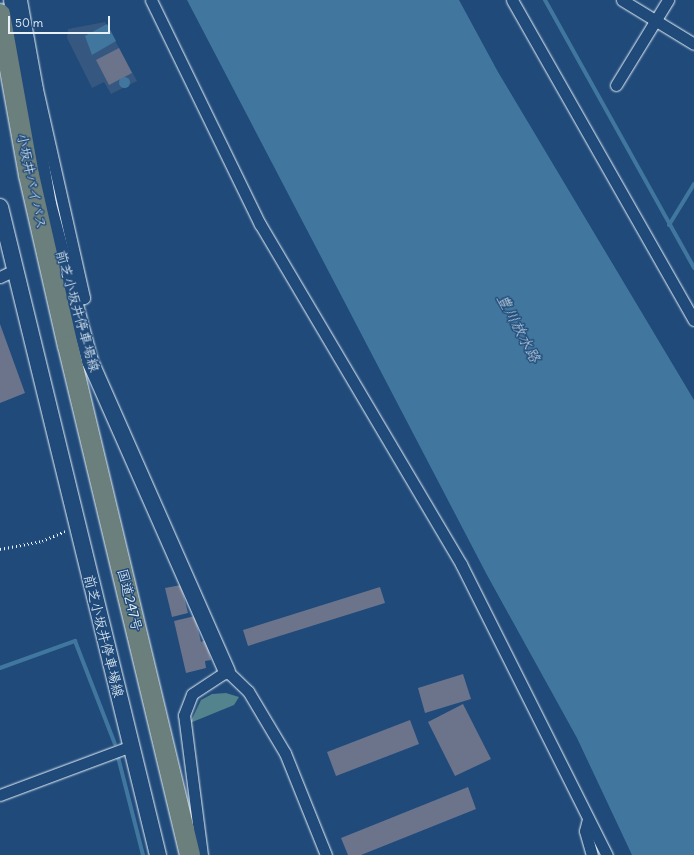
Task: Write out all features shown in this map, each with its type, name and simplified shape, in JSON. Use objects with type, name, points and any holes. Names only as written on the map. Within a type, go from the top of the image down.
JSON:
[{"type":"highway","name":"小坂井バイパス","points":[[0,14],[30,175],[68,346]]},
{"type":"highway","name":"国道247号","points":[[68,346],[190,855]]},
{"type":"main road","name":"前芝小坂井停車場線","points":[[12,0],[48,204],[72,301],[90,361],[227,671]]},
{"type":"main road","name":"前芝小坂井停車場線","points":[[0,207],[7,274],[76,526],[158,855]]},
{"type":"street","points":[[21,0],[37,89],[84,298],[72,301]]},
{"type":"street","points":[[151,0],[260,224],[461,564],[607,855]]},
{"type":"street","points":[[512,0],[694,320]]},
{"type":"street","points":[[622,0],[694,44]]},
{"type":"street","points":[[616,85],[668,0]]},
{"type":"street","points":[[202,855],[184,715],[192,694],[227,671],[248,691],[285,753],[326,855]]},
{"type":"street","points":[[0,795],[131,746]]},
{"type":"street","points":[[588,819],[585,831],[592,855]]},
{"type":"path","points":[[0,549],[42,541],[76,526]]},
{"type":"shaded area","points":[[105,22],[137,81],[111,94],[104,82],[92,88],[67,38],[68,29]]},
{"type":"green space","points":[[226,693],[239,697],[234,705],[190,723],[201,700],[212,694]]},
{"type":"water","name":"豊川放水路","points":[[187,0],[459,0],[498,72],[694,400],[694,855],[632,855],[577,738],[487,575]]},
{"type":"water","points":[[107,24],[116,41],[92,55],[85,36]]},
{"type":"water","points":[[124,76],[128,78],[130,82],[128,86],[124,88],[120,86],[118,82],[120,78]]},
{"type":"building","points":[[119,48],[132,73],[109,85],[96,60]]},
{"type":"building","points":[[0,324],[25,393],[0,403]]},
{"type":"building","points":[[181,585],[188,613],[172,617],[165,588]]},
{"type":"building","points":[[380,587],[385,603],[248,646],[243,630]]},
{"type":"building","points":[[195,616],[201,642],[206,640],[211,660],[205,661],[206,668],[186,673],[174,621]]},
{"type":"building","points":[[463,674],[471,699],[425,713],[418,688]]},
{"type":"building","points":[[463,704],[491,759],[455,776],[428,722]]},
{"type":"building","points":[[410,720],[419,744],[336,776],[327,752]]},
{"type":"building","points":[[468,787],[476,809],[361,855],[348,855],[341,838]]},
{"type":"waterway","points":[[545,0],[694,268]]},
{"type":"waterway","points":[[669,225],[694,184]]},
{"type":"waterway","points":[[0,668],[75,641],[115,744]]},
{"type":"waterway","points":[[117,753],[143,855]]}]
